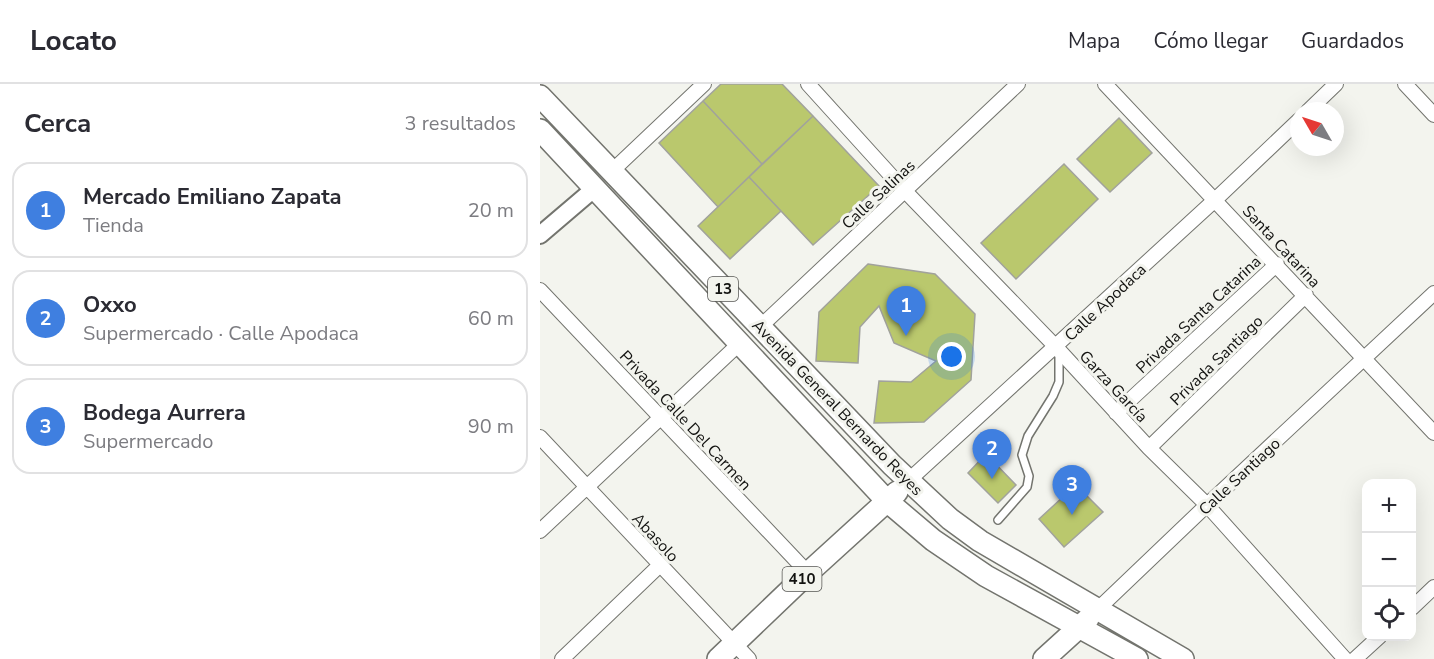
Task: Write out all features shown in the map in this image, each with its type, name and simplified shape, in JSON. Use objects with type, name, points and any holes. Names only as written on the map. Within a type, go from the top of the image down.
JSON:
[{"type":"main road","name":"Avenida General Bernardo Reyes","points":[[540,96],[908,481],[950,519],[980,541],[1183,659]]},
{"type":"main road","name":"Avenida General Bernardo Reyes","points":[[540,130],[888,501],[933,540],[986,576],[1137,659]]},
{"type":"main road","name":"410","points":[[718,659],[908,481]]},
{"type":"main road","name":"Calle Santiago","points":[[1044,659],[1097,610]]},
{"type":"street","points":[[611,172],[704,84]]},
{"type":"street","name":"Garza García","points":[[808,84],[905,191],[1058,349],[1149,448],[1207,505],[1345,659]]},
{"type":"street","name":"Calle Salinas","points":[[760,327],[1018,84]]},
{"type":"street","name":"Santa Catarina","points":[[1105,84],[1434,433]]},
{"type":"street","points":[[1317,102],[1336,84]]},
{"type":"street","points":[[1405,84],[1434,115]]},
{"type":"street","name":"Calle Apodaca","points":[[908,481],[1058,349],[1290,129]]},
{"type":"street","points":[[540,235],[595,188]]},
{"type":"street","name":"Privada Santa Catarina","points":[[1116,412],[1277,264]]},
{"type":"street","name":"Privada Calle Del Carmen","points":[[540,290],[808,573]]},
{"type":"street","name":"Calle Santiago","points":[[1097,610],[1434,293]]},
{"type":"street","name":"Privada Santiago","points":[[1149,448],[1306,295]]},
{"type":"street","points":[[540,531],[740,344]]},
{"type":"street","name":"Abasolo","points":[[540,437],[749,659]]},
{"type":"street","points":[[562,659],[660,564]]},
{"type":"street","points":[[1416,604],[1434,587]]},
{"type":"street","points":[[1355,659],[1375,641]]},
{"type":"lane","points":[[998,520],[1027,487],[1030,480],[1022,455],[1028,436],[1059,382],[1058,349]]},
{"type":"building","points":[[721,84],[782,84],[813,116],[762,164],[703,101]]},
{"type":"building","points":[[703,101],[762,164],[718,207],[659,143]]},
{"type":"building","points":[[813,116],[879,186],[813,245],[749,177]]},
{"type":"building","points":[[1119,118],[1152,153],[1110,192],[1077,159]]},
{"type":"building","points":[[1064,164],[1098,199],[1016,279],[981,243]]},
{"type":"building","points":[[749,177],[781,211],[730,259],[698,226]]},
{"type":"building","points":[[868,264],[935,274],[975,314],[971,380],[924,422],[874,423],[879,381],[911,382],[936,361],[894,343],[879,306],[860,327],[858,363],[816,361],[819,312]]},
{"type":"building","points":[[986,454],[1016,485],[998,503],[968,473]]},
{"type":"building","points":[[1076,485],[1103,512],[1064,547],[1039,519]]},
{"type":"place","name":"Mercado Emiliano Zapata","points":[[906,336]]},
{"type":"place","name":"Oxxo","points":[[992,479]]},
{"type":"place","name":"Bodega Aurrera","points":[[1072,515]]}]
